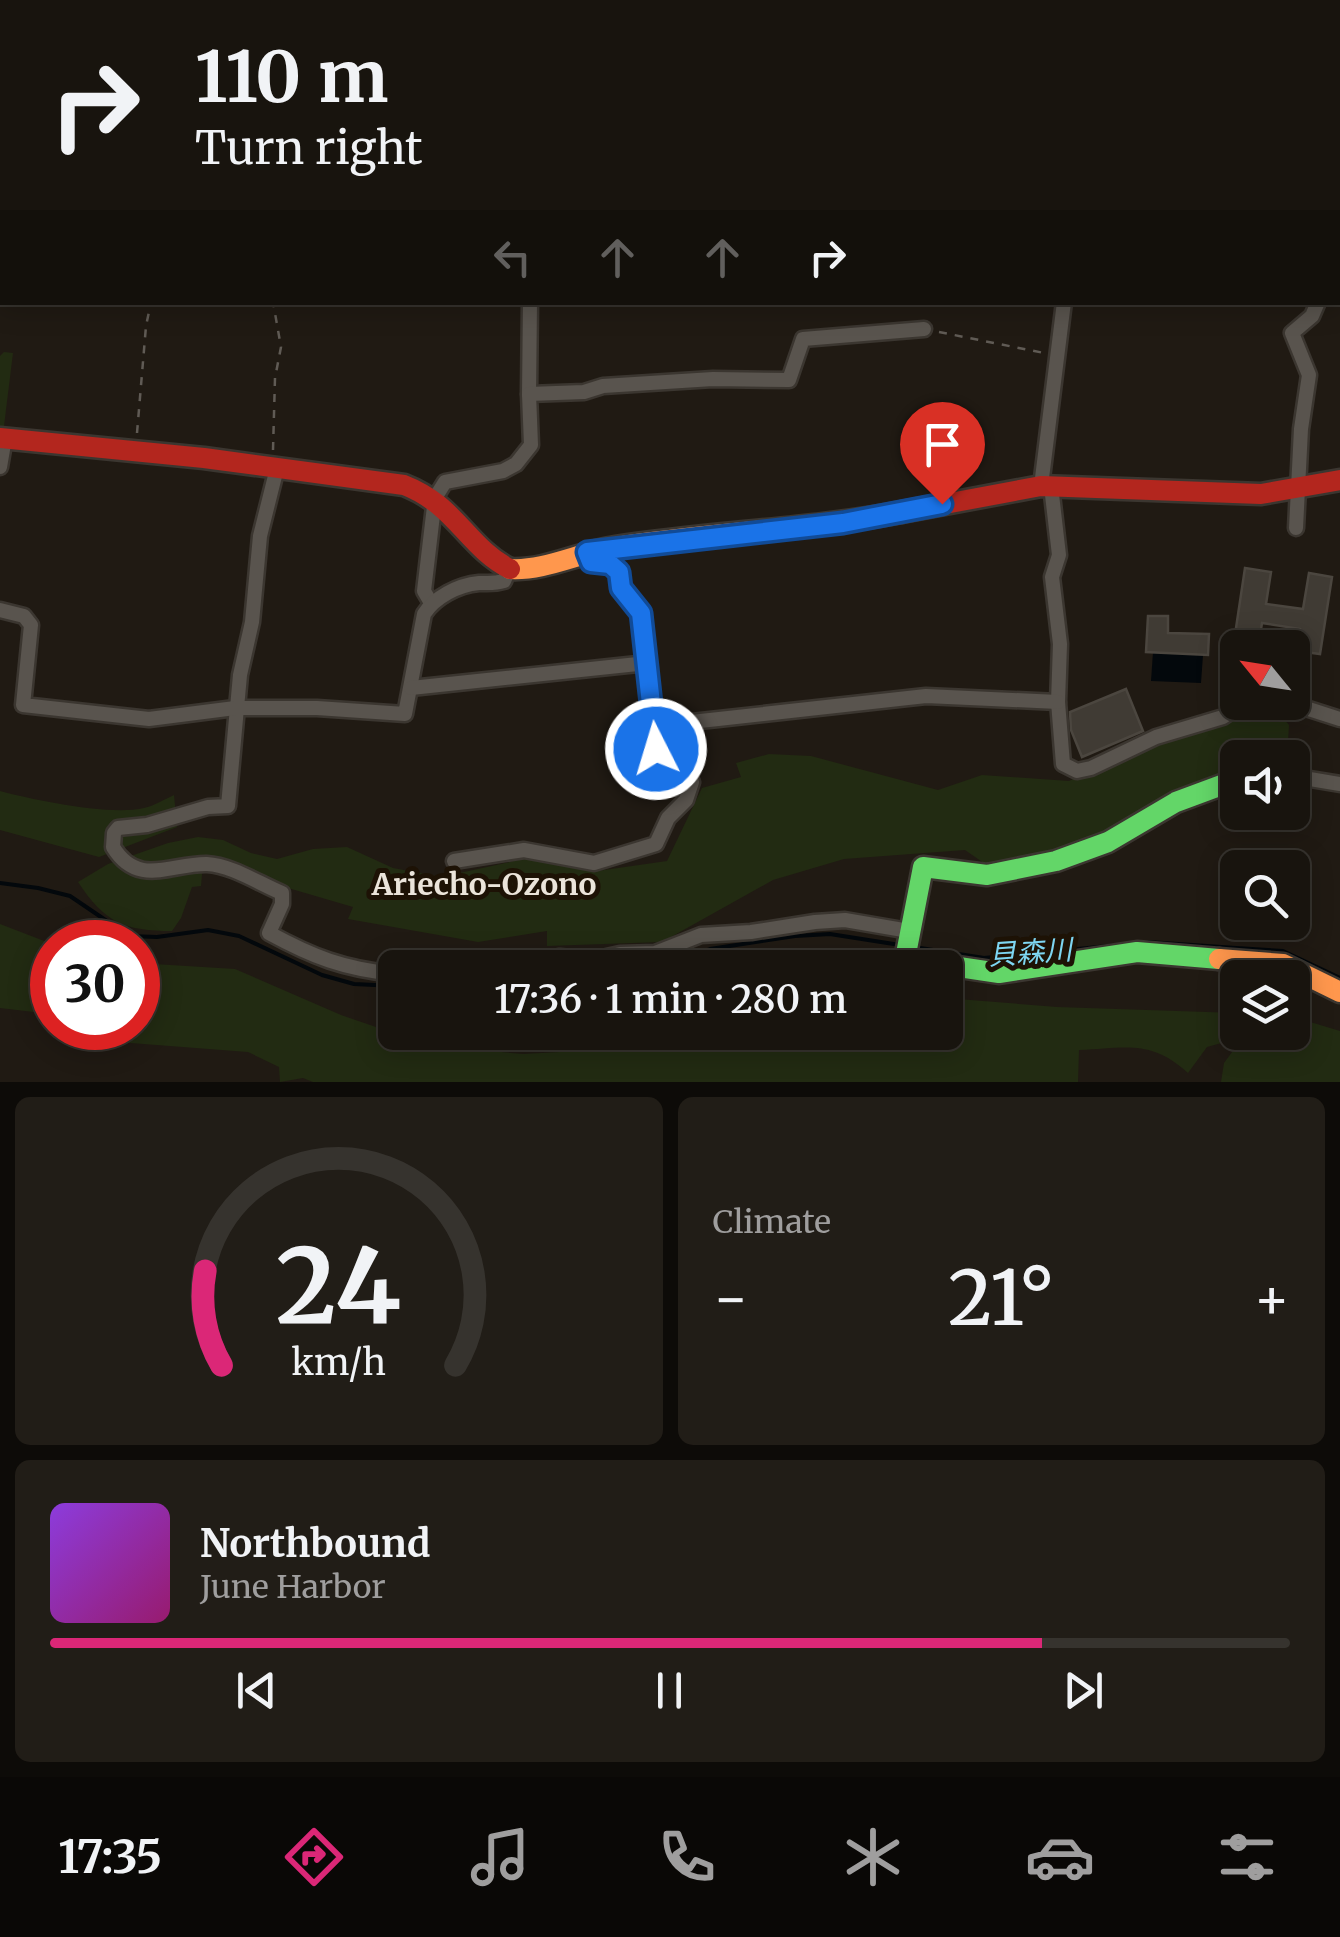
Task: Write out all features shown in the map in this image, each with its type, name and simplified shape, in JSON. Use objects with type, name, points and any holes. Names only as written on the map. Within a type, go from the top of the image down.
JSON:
[{"type":"street","points":[[431,604],[424,591],[435,498],[445,482],[502,471],[516,464],[531,445],[530,305]]},
{"type":"street","points":[[1064,305],[1046,486],[1059,555],[1052,577],[1060,644],[1058,702],[1063,764],[1077,771],[1091,768],[1156,736],[1220,717]]},
{"type":"street","points":[[1296,528],[1300,429],[1309,375],[1292,333],[1312,316],[1317,305]]},
{"type":"street","points":[[529,394],[713,380],[789,380],[803,340],[924,329]]},
{"type":"street","points":[[0,467],[2,438],[135,450],[404,485],[435,498],[449,509],[489,556],[509,569],[527,570],[587,552],[843,523],[1046,486],[1261,494],[1340,480]]},
{"type":"street","points":[[274,467],[260,536],[252,622],[235,708],[228,806],[208,807],[147,826],[118,828],[113,847],[127,862],[141,869],[171,871],[208,864],[282,893],[282,904],[269,933],[318,959],[378,972]]},
{"type":"street","points":[[454,860],[524,850],[594,864],[656,844],[668,818],[686,800],[692,782],[656,749],[641,613],[621,588],[619,572],[610,564],[591,562],[587,552]]},
{"type":"street","points":[[0,610],[24,616],[31,625],[23,704],[149,720],[235,708],[405,714],[424,614],[431,604],[444,594],[476,583],[504,580],[509,569]]},
{"type":"street","points":[[411,688],[647,664]]},
{"type":"street","points":[[654,726],[926,696],[1058,702]]},
{"type":"street","points":[[1310,709],[1340,719]]},
{"type":"street","points":[[1310,779],[1340,784]]},
{"type":"street","points":[[1220,786],[1176,802],[1108,842],[1056,861],[986,875],[922,866],[905,958],[999,972],[1137,952],[1283,964],[1340,992]]},
{"type":"street","points":[[663,950],[701,935],[845,920],[907,940]]},
{"type":"path","points":[[135,450],[150,305]]},
{"type":"path","points":[[274,305],[281,347],[275,378],[274,467]]},
{"type":"path","points":[[924,329],[1056,354]]},
{"type":"green space","points":[[13,353],[3,434],[0,356]]},
{"type":"green space","points":[[1226,720],[1285,720],[1289,725],[1288,740],[1220,740],[1220,781],[1056,853],[991,868],[965,850],[844,859],[773,880],[662,942],[547,946],[547,931],[478,942],[348,919],[353,907],[203,863],[201,886],[192,887],[181,918],[172,931],[160,930],[160,920],[114,920],[107,916],[78,882],[108,864],[198,837],[223,840],[277,859],[313,849],[347,847],[393,868],[441,877],[528,858],[597,871],[667,861],[702,788],[741,777],[736,763],[769,754],[811,756],[938,790],[982,775],[1069,781],[1119,758]]},
{"type":"green space","points":[[0,791],[112,810],[144,808],[174,795],[177,827],[99,857],[0,830]]},
{"type":"green space","points":[[0,924],[30,936],[30,1012],[0,1008]]},
{"type":"green space","points":[[160,964],[235,969],[378,1028],[378,1050],[523,1054],[596,1050],[963,1050],[963,999],[1220,1012],[1220,1043],[1207,1047],[1188,1073],[1150,1050],[1079,1050],[1078,1082],[313,1082],[303,1078],[280,1082],[279,1067],[248,1052],[160,1045]]},
{"type":"green space","points":[[1310,1022],[1340,1031],[1340,1082],[1221,1082],[1224,1063],[1234,1050],[1310,1050]]},
{"type":"shaded area","points":[[1153,652],[1203,655],[1201,683],[1151,681]]},
{"type":"building","points":[[1245,568],[1271,572],[1266,604],[1303,609],[1309,573],[1332,577],[1320,654],[1310,653],[1310,630],[1262,623],[1261,630],[1236,630]]},
{"type":"building","points":[[1148,616],[1168,616],[1168,633],[1209,634],[1208,655],[1146,652]]},
{"type":"building","points":[[1126,689],[1143,731],[1082,757],[1071,730],[1070,712]]},
{"type":"waterway","name":"貝森川","points":[[0,883],[70,896],[129,936],[157,937],[208,930],[239,936],[322,975],[354,984],[378,985]]},
{"type":"waterway","name":"貝森川","points":[[707,950],[830,934],[900,945]]},
{"type":"waterway","name":"貝森川","points":[[914,947],[984,958],[1149,942],[1283,951],[1340,978]]},
{"type":"traffic: fast","points":[[1219,959],[1137,952],[999,973],[905,959],[923,867],[987,875],[1056,861],[1108,842],[1176,802],[1220,786]]},
{"type":"traffic: slow","points":[[510,569],[537,567],[616,547],[902,512]]},
{"type":"traffic: slow","points":[[1219,959],[1283,964],[1340,992]]},
{"type":"traffic: jam","points":[[0,438],[204,458],[404,485],[436,503],[495,560],[510,569]]},
{"type":"traffic: jam","points":[[902,512],[1041,486],[1261,494],[1340,480]]},
{"type":"district","name":"Ariecho-Ozono","points":[[484,884]]},
{"type":"route","points":[[656,749],[641,613],[621,588],[619,572],[610,564],[591,562],[587,552],[843,523],[942,504]]}]
